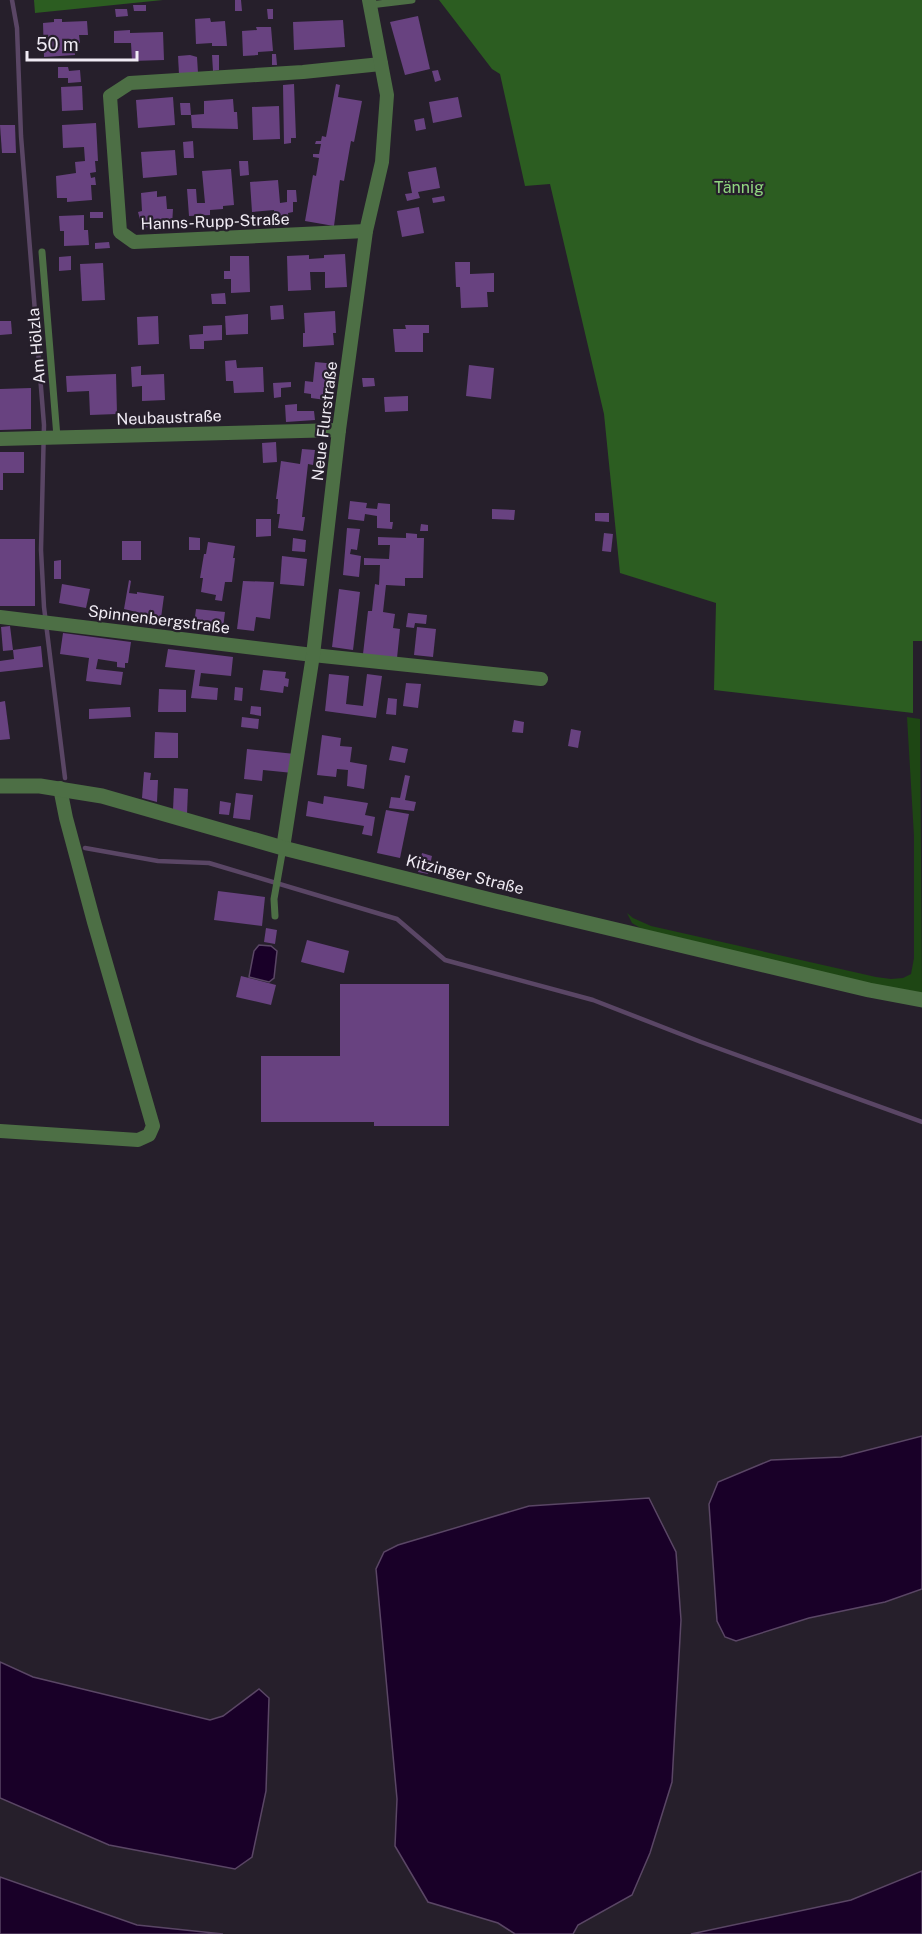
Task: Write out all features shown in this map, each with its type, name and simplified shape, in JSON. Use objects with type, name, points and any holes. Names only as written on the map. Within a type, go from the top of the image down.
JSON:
[{"type":"street","name":"Neue Flurstraße","points":[[283,848],[313,655],[339,430],[366,231],[382,162],[387,95],[370,2]]},
{"type":"street","name":"Hanns-Rupp-Straße","points":[[366,231],[134,242],[120,232],[110,96],[130,83],[303,72],[381,64]]},
{"type":"street","name":"Neubaustraße","points":[[0,439],[339,430]]},
{"type":"street","name":"Spinnenbergstraße","points":[[0,617],[541,680]]},
{"type":"street","name":"Kitzinger Straße","points":[[0,786],[40,786],[102,796],[283,848],[775,968],[922,1000]]},
{"type":"street","points":[[0,1131],[138,1140],[149,1135],[153,1126],[91,910],[60,788]]},
{"type":"lane","points":[[370,2],[412,0]]},
{"type":"lane","name":"Am Hölzla","points":[[42,252],[57,437]]},
{"type":"lane","points":[[275,916],[274,899],[283,848]]},
{"type":"green space","points":[[34,0],[163,0],[35,13]]},
{"type":"green space","name":"Tännig","points":[[439,0],[922,0],[922,641],[913,641],[913,713],[714,690],[716,603],[620,573],[604,414],[550,184],[525,186],[500,74],[492,69]]},
{"type":"green space","points":[[907,717],[920,719],[922,994],[879,986],[642,929],[632,923],[627,913],[651,926],[876,977],[903,978],[911,974],[914,958],[914,836]]},
{"type":"shaded area","points":[[259,945],[271,946],[277,951],[274,978],[269,982],[249,977],[254,951]]},
{"type":"shaded area","points":[[922,1436],[922,1589],[885,1602],[809,1618],[736,1641],[725,1637],[717,1621],[709,1504],[718,1482],[771,1460],[841,1457]]},
{"type":"shaded area","points":[[649,1498],[676,1552],[681,1620],[672,1782],[650,1853],[632,1895],[578,1925],[573,1934],[515,1934],[498,1923],[428,1902],[395,1846],[397,1799],[376,1569],[384,1552],[398,1545],[529,1506]]},
{"type":"shaded area","points":[[0,1662],[33,1677],[210,1720],[223,1716],[259,1689],[269,1698],[266,1791],[252,1857],[235,1869],[109,1845],[0,1798]]},
{"type":"shaded area","points":[[922,1871],[922,1934],[691,1934],[851,1900]]},
{"type":"shaded area","points":[[0,1877],[137,1925],[223,1934],[0,1934]]},
{"type":"building","points":[[235,0],[241,0],[242,11],[235,11]]},
{"type":"building","points":[[133,5],[146,5],[146,11],[134,11]]},
{"type":"building","points":[[115,9],[127,9],[128,16],[116,17]]},
{"type":"building","points":[[267,9],[273,9],[273,19],[268,19]]},
{"type":"building","points":[[418,16],[430,69],[405,75],[390,22]]},
{"type":"building","points":[[210,18],[211,22],[225,21],[227,46],[212,46],[212,43],[196,44],[195,19]]},
{"type":"building","points":[[54,19],[62,19],[62,22],[87,21],[88,35],[79,35],[80,43],[74,44],[75,55],[44,57],[43,23],[54,22]]},
{"type":"building","points":[[343,20],[345,47],[294,50],[293,22]]},
{"type":"building","points":[[256,27],[271,27],[273,51],[243,56],[242,31],[257,30]]},
{"type":"building","points":[[130,30],[130,33],[163,32],[164,60],[132,61],[131,43],[114,43],[114,31]]},
{"type":"building","points":[[272,54],[276,54],[277,65],[272,65]]},
{"type":"building","points":[[212,55],[219,55],[219,70],[213,71]]},
{"type":"building","points":[[178,56],[197,57],[198,73],[179,74]]},
{"type":"building","points":[[58,67],[68,67],[69,71],[80,70],[81,82],[68,83],[68,78],[58,78]]},
{"type":"building","points":[[438,70],[441,80],[435,82],[432,71]]},
{"type":"building","points":[[294,84],[296,138],[291,138],[291,143],[284,144],[283,85]]},
{"type":"building","points":[[336,84],[340,85],[338,97],[362,101],[354,142],[351,141],[344,181],[340,180],[334,226],[305,221],[313,175],[316,176],[319,158],[313,157],[313,154],[319,154],[321,144],[315,144],[316,141],[321,141],[322,136],[326,137]]},
{"type":"building","points":[[82,86],[83,110],[62,111],[61,87]]},
{"type":"building","points":[[173,97],[175,125],[138,128],[136,100]]},
{"type":"building","points":[[458,97],[462,117],[433,123],[429,102]]},
{"type":"building","points":[[233,99],[234,112],[237,112],[238,129],[192,128],[191,115],[204,114],[204,101]]},
{"type":"building","points":[[180,103],[190,103],[191,115],[181,115]]},
{"type":"building","points":[[279,106],[280,139],[253,140],[252,107]]},
{"type":"building","points":[[424,118],[426,129],[416,131],[414,120]]},
{"type":"building","points":[[96,123],[98,161],[95,161],[96,172],[90,173],[91,178],[95,177],[96,185],[91,185],[92,200],[67,202],[67,198],[57,198],[56,176],[76,173],[75,162],[85,161],[84,147],[63,148],[62,125]]},
{"type":"building","points":[[0,125],[15,125],[16,153],[2,153]]},
{"type":"building","points":[[193,141],[194,158],[184,158],[183,142]]},
{"type":"building","points":[[175,150],[177,175],[143,178],[141,152]]},
{"type":"building","points":[[239,161],[248,161],[249,175],[240,176]]},
{"type":"building","points":[[436,167],[440,188],[418,192],[420,198],[407,201],[405,194],[412,193],[408,172]]},
{"type":"building","points":[[231,169],[234,205],[210,210],[210,215],[189,216],[187,189],[196,189],[197,203],[205,203],[202,171]]},
{"type":"building","points":[[278,180],[280,203],[287,202],[287,190],[296,190],[297,202],[293,202],[293,212],[288,213],[289,221],[275,222],[274,210],[252,212],[250,182]]},
{"type":"building","points":[[157,191],[157,197],[166,196],[167,209],[173,209],[172,225],[164,226],[164,228],[142,227],[138,212],[142,211],[141,193]]},
{"type":"building","points":[[444,196],[445,201],[433,203],[432,198]]},
{"type":"building","points":[[419,207],[424,233],[402,237],[397,211]]},
{"type":"building","points":[[90,212],[103,212],[103,218],[90,218]]},
{"type":"building","points":[[84,215],[84,230],[88,230],[89,245],[64,246],[64,231],[60,231],[59,216]]},
{"type":"building","points":[[109,242],[110,248],[95,249],[95,243]]},
{"type":"building","points":[[345,254],[347,287],[325,288],[325,272],[310,272],[311,290],[288,291],[287,256],[309,255],[309,259],[324,258],[324,255]]},
{"type":"building","points":[[71,256],[71,270],[59,271],[59,257]]},
{"type":"building","points":[[230,256],[249,256],[250,292],[231,293],[231,279],[224,279],[224,271],[230,271]]},
{"type":"building","points":[[455,262],[470,262],[470,274],[494,273],[494,292],[487,292],[488,307],[461,308],[460,287],[456,287]]},
{"type":"building","points":[[103,263],[105,300],[82,301],[80,264]]},
{"type":"building","points":[[225,293],[226,304],[212,304],[211,294]]},
{"type":"building","points":[[283,305],[284,319],[271,320],[270,306]]},
{"type":"building","points":[[335,311],[334,345],[303,347],[304,313]]},
{"type":"building","points":[[248,314],[248,334],[226,335],[225,316]]},
{"type":"building","points":[[158,316],[159,344],[138,345],[137,317]]},
{"type":"building","points":[[0,321],[11,321],[12,334],[0,335]]},
{"type":"building","points":[[222,325],[222,340],[204,341],[204,349],[190,349],[189,335],[203,334],[203,326]]},
{"type":"building","points":[[405,325],[429,325],[429,333],[423,333],[423,352],[395,352],[393,329],[406,329]]},
{"type":"building","points":[[236,360],[237,368],[263,367],[264,392],[234,393],[233,381],[226,381],[225,361]]},
{"type":"building","points":[[315,362],[337,364],[333,401],[311,398],[311,394],[304,393],[305,381],[313,382]]},
{"type":"building","points":[[469,365],[494,368],[491,399],[466,396]]},
{"type":"building","points":[[141,366],[141,375],[164,374],[165,400],[142,401],[142,386],[132,387],[131,367]]},
{"type":"building","points":[[116,374],[117,414],[90,415],[89,391],[67,392],[66,376]]},
{"type":"building","points":[[362,378],[374,378],[375,386],[363,387]]},
{"type":"building","points":[[291,382],[291,387],[281,388],[281,397],[274,398],[273,383]]},
{"type":"building","points":[[31,388],[31,429],[0,430],[0,389]]},
{"type":"building","points":[[408,396],[408,411],[385,412],[384,397]]},
{"type":"building","points":[[297,404],[297,411],[314,411],[315,420],[286,422],[285,405]]},
{"type":"building","points":[[276,442],[277,462],[263,463],[262,443]]},
{"type":"building","points":[[302,449],[315,450],[313,465],[308,464],[302,517],[305,517],[303,531],[278,528],[280,514],[277,514],[278,499],[276,499],[281,461],[300,464]]},
{"type":"building","points":[[0,452],[24,452],[24,473],[3,473],[3,490],[0,490]]},
{"type":"building","points":[[350,501],[367,503],[366,508],[377,509],[378,503],[390,504],[392,529],[377,528],[377,516],[365,514],[364,521],[348,519]]},
{"type":"building","points":[[492,509],[515,510],[514,520],[492,519]]},
{"type":"building","points":[[595,513],[609,513],[609,522],[595,521]]},
{"type":"building","points":[[256,519],[271,519],[271,536],[256,537]]},
{"type":"building","points":[[421,524],[428,525],[428,531],[420,531]]},
{"type":"building","points":[[347,528],[360,529],[357,550],[351,549],[350,554],[361,556],[359,577],[343,575]]},
{"type":"building","points":[[406,533],[417,534],[417,538],[424,538],[423,578],[405,578],[405,586],[386,585],[383,612],[395,614],[393,628],[400,629],[397,658],[363,654],[368,611],[372,611],[375,584],[379,585],[380,565],[364,565],[364,558],[389,559],[390,545],[378,545],[378,537],[406,538]]},
{"type":"building","points":[[604,533],[613,534],[611,552],[602,551]]},
{"type":"building","points":[[189,537],[200,538],[200,550],[189,550]]},
{"type":"building","points":[[293,538],[306,540],[305,552],[292,551]]},
{"type":"building","points":[[0,539],[35,539],[35,606],[0,606]]},
{"type":"building","points":[[122,541],[141,541],[141,560],[122,560]]},
{"type":"building","points":[[208,542],[235,546],[232,582],[225,582],[222,601],[215,600],[216,595],[201,592],[203,578],[200,578]]},
{"type":"building","points":[[282,556],[307,559],[304,586],[280,584]]},
{"type":"building","points":[[61,560],[61,579],[54,579],[54,561]]},
{"type":"building","points":[[129,580],[131,581],[129,593],[164,596],[161,618],[124,609]]},
{"type":"building","points":[[243,581],[274,582],[270,619],[256,617],[254,631],[237,629]]},
{"type":"building","points":[[62,584],[90,589],[86,608],[59,603]]},
{"type":"building","points":[[339,589],[360,592],[353,650],[332,647]]},
{"type":"building","points":[[196,609],[225,612],[223,628],[194,625]]},
{"type":"building","points":[[408,613],[427,615],[426,624],[415,623],[414,628],[406,627]]},
{"type":"building","points":[[10,626],[13,650],[3,651],[1,627]]},
{"type":"building","points":[[417,627],[436,629],[433,657],[414,655]]},
{"type":"building","points":[[63,633],[131,642],[125,668],[117,667],[117,662],[98,659],[96,669],[123,672],[121,685],[86,681],[89,658],[60,654]]},
{"type":"building","points":[[41,646],[43,667],[0,672],[0,661],[14,659],[13,650]]},
{"type":"building","points":[[168,649],[233,657],[231,676],[201,673],[199,686],[218,688],[217,700],[191,698],[195,670],[165,667]]},
{"type":"building","points":[[263,670],[286,672],[285,678],[289,679],[288,687],[284,686],[283,693],[260,690]]},
{"type":"building","points":[[329,674],[349,676],[346,704],[363,706],[367,674],[382,676],[376,718],[325,711]]},
{"type":"building","points":[[406,683],[421,684],[418,708],[403,706]]},
{"type":"building","points":[[235,687],[243,688],[242,701],[234,700]]},
{"type":"building","points":[[159,689],[186,690],[186,712],[158,712]]},
{"type":"building","points":[[388,698],[397,699],[396,715],[386,714]]},
{"type":"building","points":[[5,701],[10,739],[0,740],[0,702]]},
{"type":"building","points":[[251,706],[261,707],[261,716],[250,714]]},
{"type":"building","points":[[130,707],[131,717],[89,719],[89,709]]},
{"type":"building","points":[[242,717],[259,719],[258,729],[241,727]]},
{"type":"building","points":[[514,720],[524,722],[523,733],[512,732]]},
{"type":"building","points":[[571,729],[581,731],[578,748],[568,746]]},
{"type":"building","points":[[155,732],[178,733],[178,758],[154,758]]},
{"type":"building","points":[[322,735],[341,738],[340,746],[352,747],[350,762],[367,765],[364,789],[347,786],[348,770],[337,769],[336,777],[317,775]]},
{"type":"building","points":[[392,746],[408,749],[405,763],[389,760]]},
{"type":"building","points":[[247,749],[295,754],[293,773],[263,770],[262,781],[244,779]]},
{"type":"building","points":[[144,772],[151,773],[150,780],[158,780],[157,802],[142,798]]},
{"type":"building","points":[[405,775],[410,776],[405,800],[416,802],[414,811],[389,808],[391,797],[400,798]]},
{"type":"building","points":[[174,788],[188,789],[187,814],[173,810]]},
{"type":"building","points":[[236,793],[253,795],[250,820],[233,818]]},
{"type":"building","points":[[324,796],[368,803],[365,815],[375,817],[372,836],[362,834],[364,826],[306,816],[308,801],[323,804]]},
{"type":"building","points":[[220,801],[231,803],[229,815],[219,814]]},
{"type":"building","points":[[386,810],[409,814],[400,858],[377,853]]},
{"type":"building","points":[[422,853],[432,856],[428,874],[418,872]]},
{"type":"building","points":[[218,891],[265,897],[262,926],[214,920]]},
{"type":"building","points":[[266,928],[277,930],[275,944],[264,942]]},
{"type":"building","points":[[307,940],[349,951],[344,973],[301,962]]},
{"type":"building","points":[[241,976],[276,985],[271,1005],[236,997]]},
{"type":"building","points":[[340,984],[449,984],[449,1126],[374,1126],[374,1122],[261,1122],[261,1056],[340,1056]]},
{"type":"waterway","points":[[12,0],[17,28],[21,136],[44,425],[41,550],[44,607],[65,778]]},
{"type":"waterway","points":[[85,848],[158,861],[209,863],[397,919],[445,960],[593,1000],[701,1042],[922,1122]]}]
